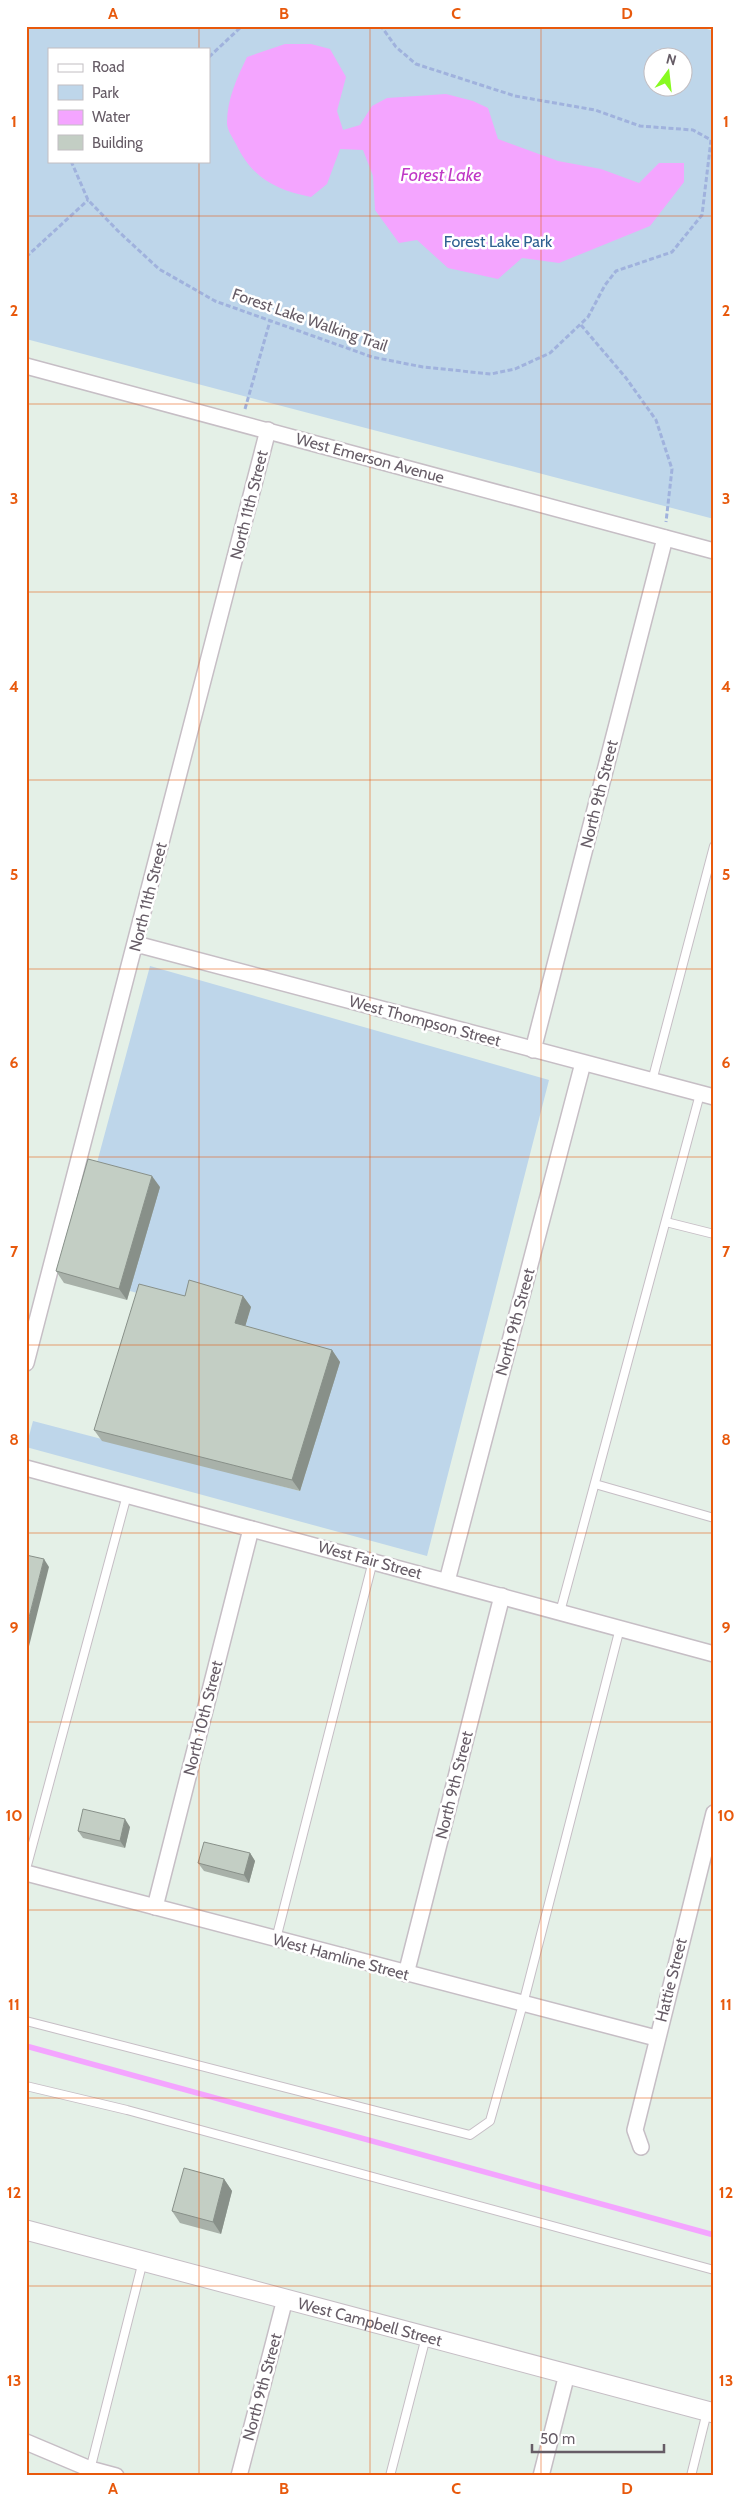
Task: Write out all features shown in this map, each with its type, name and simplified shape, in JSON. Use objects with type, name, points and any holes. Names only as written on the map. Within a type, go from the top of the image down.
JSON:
[{"type":"street","name":"West Emerson Avenue","points":[[26,366],[714,551]]},
{"type":"street","name":"North 11th Street","points":[[26,1363],[268,430]]},
{"type":"street","name":"North 9th Street","points":[[533,1050],[665,538]]},
{"type":"street","name":"West Thompson Street","points":[[136,944],[707,1096]]},
{"type":"street","name":"North 9th Street","points":[[447,1581],[583,1063]]},
{"type":"street","name":"West Fair Street","points":[[26,1468],[714,1654]]},
{"type":"street","name":"North 10th Street","points":[[155,1906],[251,1529]]},
{"type":"street","name":"North 9th Street","points":[[406,1974],[502,1596]]},
{"type":"street","name":"Hattie Street","points":[[641,2147],[635,2130],[656,2038],[714,1813]]},
{"type":"street","name":"West Hamline Street","points":[[26,1871],[406,1974],[656,2038]]},
{"type":"street","name":"West Campbell Street","points":[[26,2230],[710,2412]]},
{"type":"street","name":"North 9th Street","points":[[239,2476],[285,2299]]},
{"type":"street","points":[[541,2476],[567,2374]]},
{"type":"street","points":[[26,2442],[89,2472],[116,2476]]},
{"type":"lane","points":[[652,1081],[714,846]]},
{"type":"lane","points":[[560,1612],[666,1222],[707,1096]]},
{"type":"lane","points":[[666,1222],[714,1234]]},
{"type":"lane","points":[[595,1484],[714,1518]]},
{"type":"lane","points":[[26,1871],[127,1495]]},
{"type":"lane","points":[[276,1939],[372,1561]]},
{"type":"lane","points":[[26,2022],[470,2135],[490,2121],[523,2004],[620,1628]]},
{"type":"lane","points":[[26,2086],[137,2113],[714,2270]]},
{"type":"lane","points":[[89,2472],[143,2261]]},
{"type":"lane","points":[[390,2476],[426,2336]]},
{"type":"lane","points":[[691,2476],[710,2412]]},
{"type":"path","points":[[210,56],[242,26]]},
{"type":"path","name":"Forest Lake Walking Trail","points":[[72,162],[88,200],[159,269],[215,301],[372,357],[423,367],[491,374],[515,369],[550,353],[588,317],[605,286],[616,271],[672,252],[702,215],[711,140],[693,130],[640,126],[596,110],[515,96],[416,64],[396,47],[381,26]]},
{"type":"path","points":[[26,257],[88,200]]},
{"type":"path","points":[[244,412],[270,321]]},
{"type":"path","points":[[581,324],[626,378],[656,420],[672,469],[665,538]]},
{"type":"green space","name":"Forest Lake Park","points":[[26,26],[696,26],[714,31],[714,519],[26,339]]},
{"type":"green space","points":[[150,966],[549,1080],[427,1556],[26,1447],[33,1421],[300,1491],[339,1362],[243,1334],[251,1307],[192,1308],[130,1291],[95,1170]]},
{"type":"water","name":"Forest Lake","points":[[285,44],[311,44],[330,49],[346,77],[337,111],[343,130],[360,125],[372,106],[387,98],[446,94],[473,101],[488,108],[498,139],[558,161],[601,169],[639,183],[659,163],[684,163],[684,182],[650,226],[559,263],[522,258],[498,279],[448,268],[417,240],[399,243],[375,210],[373,176],[363,150],[340,149],[327,184],[311,197],[287,191],[266,181],[242,156],[230,134],[227,123],[227,114],[236,81],[247,57]]},
{"type":"building","points":[[88,1159],[152,1176],[119,1289],[56,1271]]},
{"type":"building","points":[[189,1280],[243,1296],[235,1323],[332,1350],[292,1480],[94,1430],[139,1284],[185,1296]]},
{"type":"building","points":[[26,1555],[44,1559],[26,1629]]},
{"type":"building","points":[[83,1809],[125,1819],[120,1841],[78,1831]]},
{"type":"building","points":[[204,1842],[250,1853],[244,1875],[198,1863]]},
{"type":"building","points":[[184,2168],[224,2179],[213,2222],[172,2211]]},
{"type":"waterway","points":[[26,2046],[714,2235]]}]
